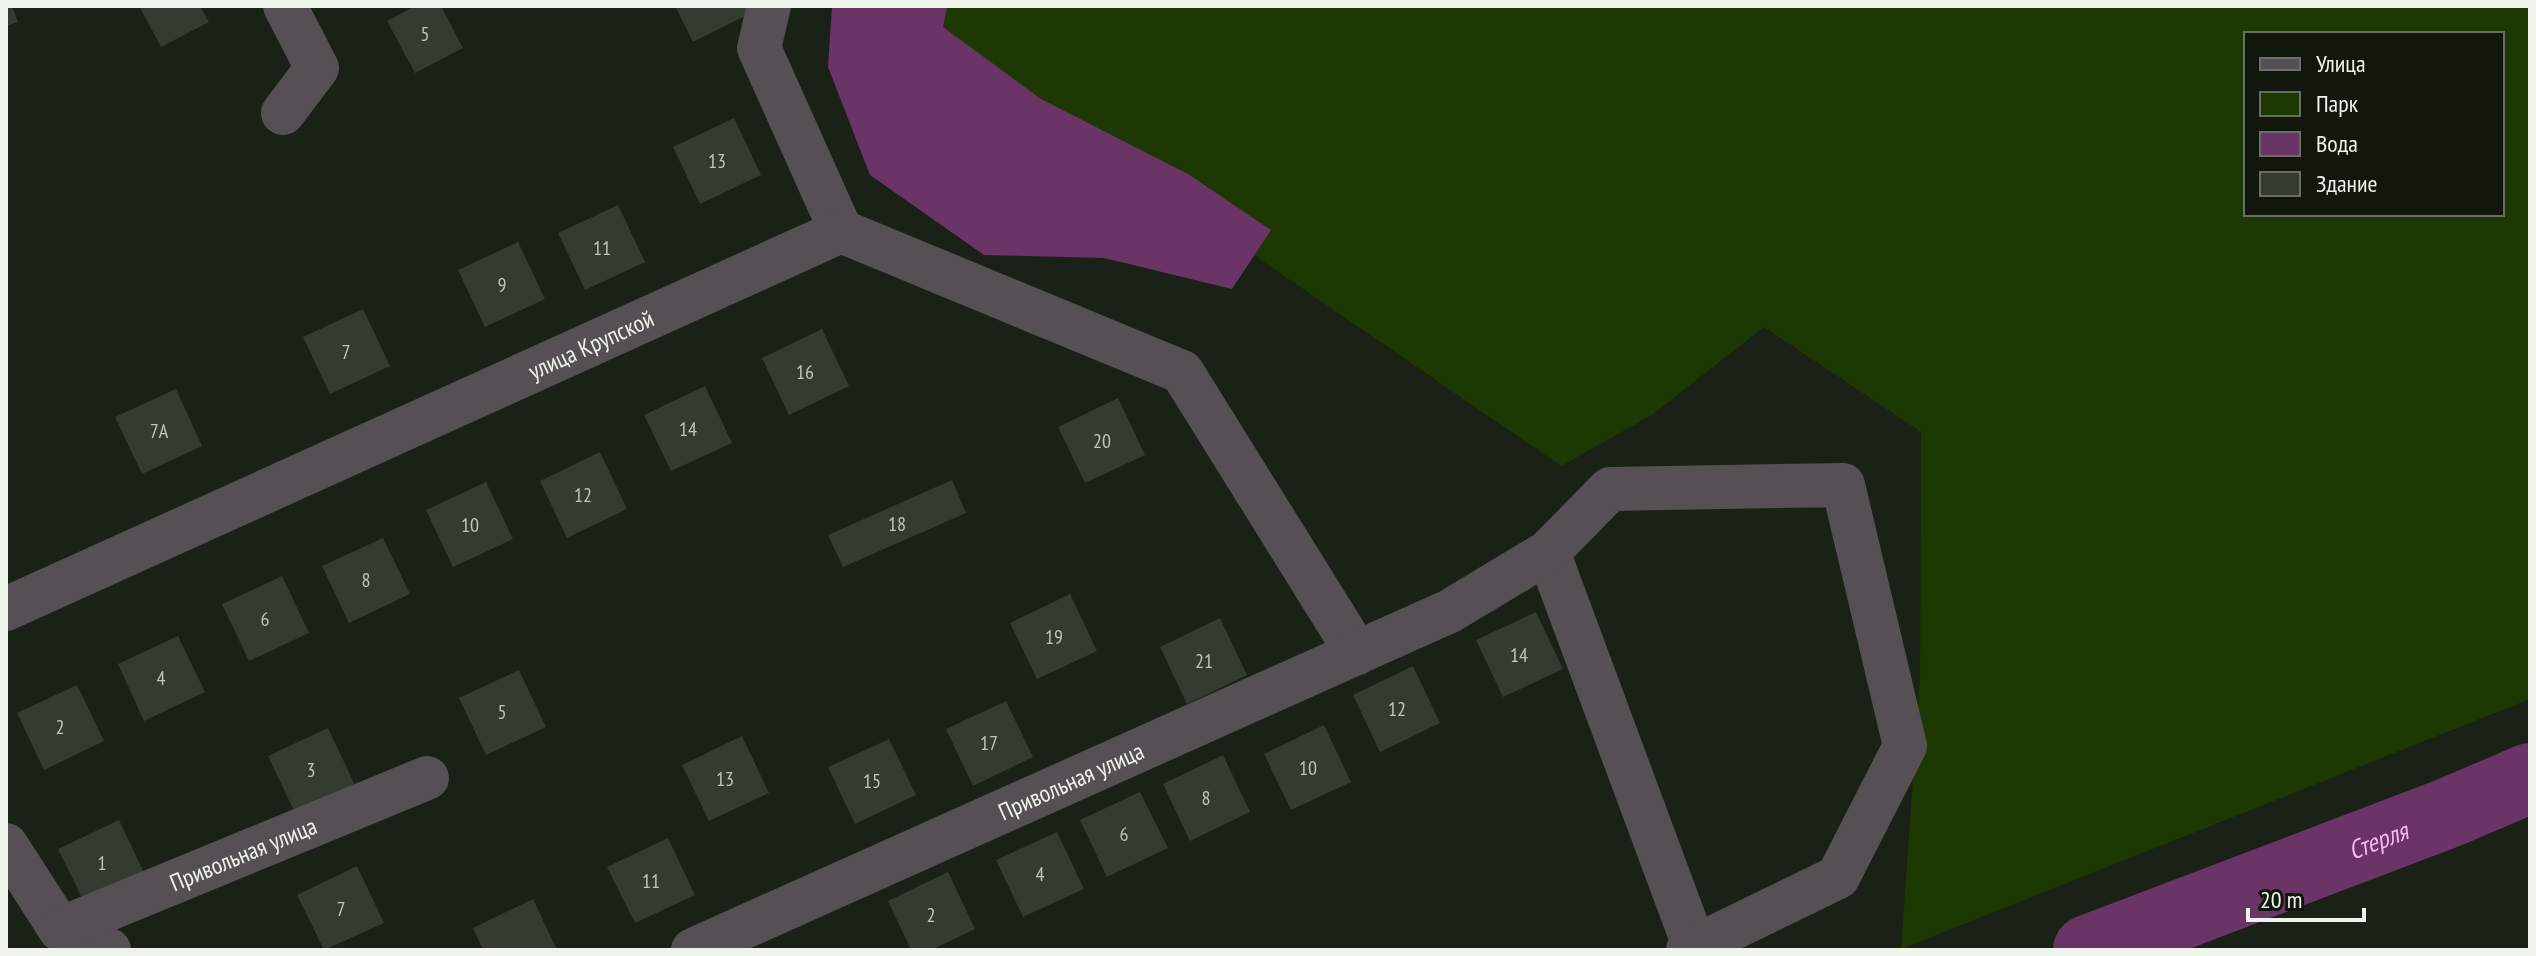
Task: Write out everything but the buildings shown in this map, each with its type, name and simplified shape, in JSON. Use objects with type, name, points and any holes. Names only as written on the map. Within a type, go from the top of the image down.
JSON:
[{"type":"street","points":[[283,113],[317,68],[285,6]]},
{"type":"street","points":[[769,6],[759,48],[841,231],[1182,372],[1357,653]]},
{"type":"street","name":"улица Крупской","points":[[6,609],[841,231]]},
{"type":"street","name":"Привольная улица","points":[[693,950],[1450,611],[1548,552],[1610,489],[1843,485],[1905,746],[1838,877],[1692,949]]},
{"type":"street","points":[[1548,552],[1692,949]]},
{"type":"street","name":"Привольная улица","points":[[60,929],[427,778]]},
{"type":"street","points":[[6,845],[60,929],[109,950]]},
{"type":"green space","points":[[904,6],[2530,6],[2530,699],[1901,949],[1920,678],[1921,432],[1764,327],[1652,415],[1561,466],[1255,256],[1033,184]]},
{"type":"water","points":[[832,6],[947,6],[943,27],[1041,99],[1188,174],[1271,230],[1232,289],[1104,258],[984,255],[870,175],[828,67]]},
{"type":"waterway","name":"Стерля","points":[[2088,950],[2448,813],[2530,778]]}]
